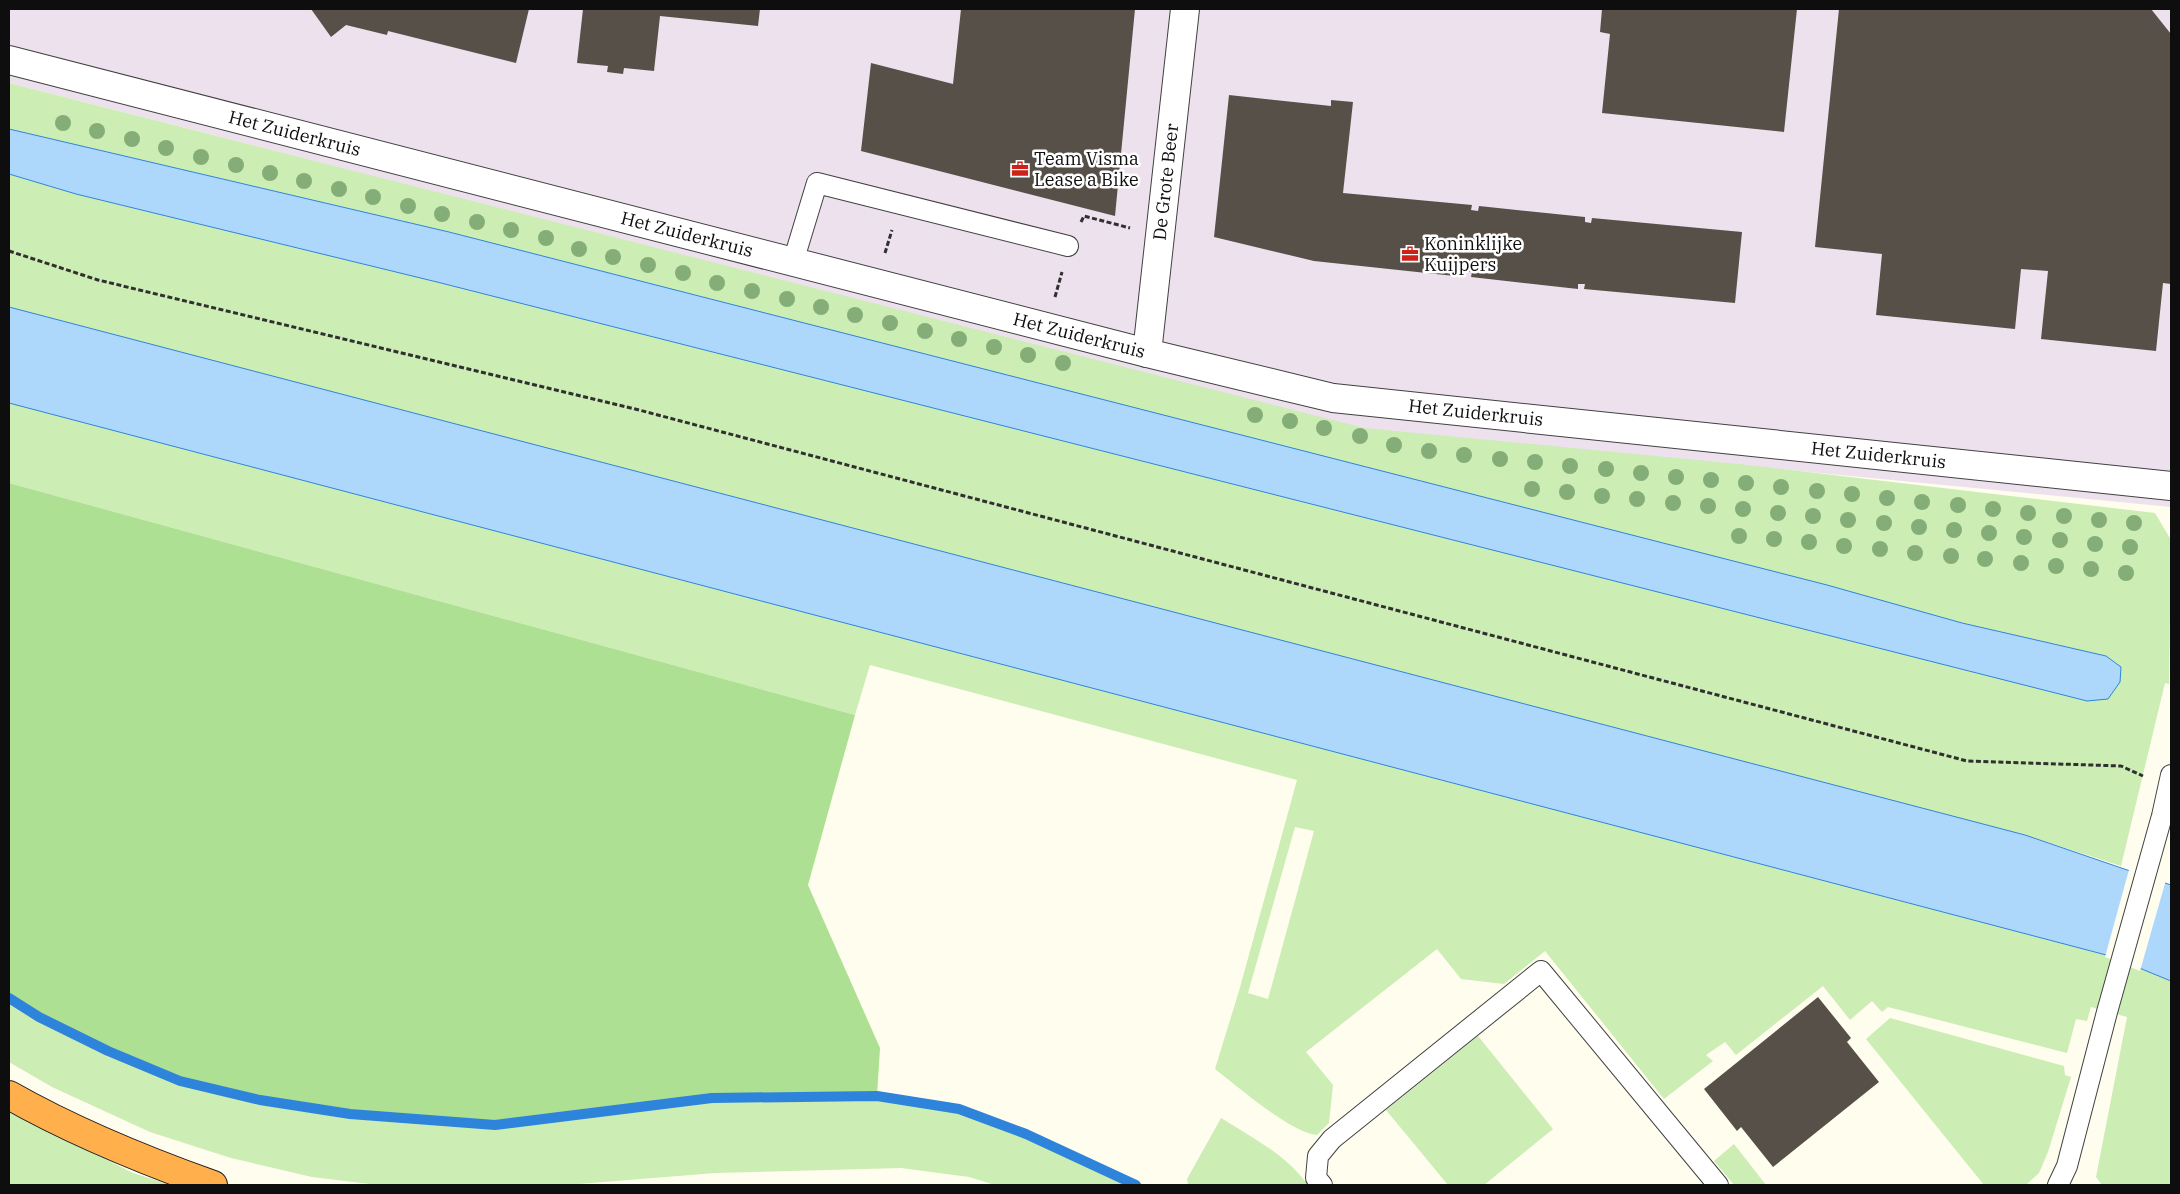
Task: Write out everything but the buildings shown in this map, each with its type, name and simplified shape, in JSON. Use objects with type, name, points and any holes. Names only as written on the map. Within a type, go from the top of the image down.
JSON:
[{"type":"highway","points":[[9,1095],[36,1111],[138,1158],[213,1185]]},
{"type":"street","name":"De Grote Beer","points":[[1147,353],[1185,9]]},
{"type":"street","name":"Het Zuiderkruis","points":[[9,60],[1047,328],[1333,398],[2171,486]]},
{"type":"lane","points":[[793,262],[817,182],[1068,246]]},
{"type":"lane","points":[[2058,1185],[2068,1166],[2107,1012],[2171,781]]},
{"type":"lane","points":[[1322,1185],[1316,1178],[1318,1156],[1332,1139],[1542,972],[1718,1185]]},
{"type":"path","points":[[877,284],[899,203]]},
{"type":"path","points":[[1047,328],[1068,246],[1084,216],[1160,236]]},
{"type":"path","points":[[9,251],[98,280],[639,410],[1967,761],[2121,766],[2171,781]]},
{"type":"shaded area","points":[[9,9],[2171,9],[2171,507],[1363,429],[9,83]]},
{"type":"green space","points":[[9,83],[1364,428],[1739,464],[2155,513],[2171,540],[2169,684],[2165,683],[2121,866],[2025,835],[9,307],[9,174],[76,194],[437,282],[2087,701],[2121,667],[2106,656],[1962,623],[449,232],[9,129]]},
{"type":"green space","points":[[9,403],[2110,956],[2171,981],[2171,1185],[2102,1185],[2096,1177],[2127,1017],[2091,1007],[2087,1021],[2076,1019],[2067,1053],[1888,1007],[1882,1012],[1872,1001],[1850,1020],[1823,986],[1736,1055],[1725,1042],[1706,1055],[1713,1061],[1664,1099],[1545,951],[1504,984],[1461,979],[1437,949],[1306,1052],[1333,1085],[1329,1123],[1317,1135],[1306,1132],[1264,1108],[1215,1069],[1239,991],[1297,780],[870,665],[855,715],[9,483]],"holes":[[[1295,827],[1314,831],[1268,999],[1248,993]]]},
{"type":"green space","points":[[9,483],[855,715],[808,885],[880,1048],[877,1096],[712,1098],[495,1125],[350,1114],[260,1100],[180,1081],[108,1051],[39,1017],[9,998]]},
{"type":"green space","points":[[9,998],[39,1017],[180,1081],[260,1100],[350,1114],[495,1125],[712,1098],[877,1096],[959,1109],[1026,1134],[1136,1185],[995,1185],[969,1177],[901,1168],[715,1173],[566,1185],[378,1185],[312,1177],[231,1158],[150,1132],[52,1087],[9,1062]]},
{"type":"green space","points":[[1890,1018],[2064,1066],[2065,1075],[2071,1077],[2048,1152],[2039,1173],[2027,1184],[1984,1185],[1866,1039]]},
{"type":"green space","points":[[1478,1036],[1553,1129],[1484,1185],[1448,1185],[1386,1110]]},
{"type":"green space","points":[[9,1110],[133,1173],[171,1185],[9,1185]]},
{"type":"green space","points":[[1221,1118],[1279,1155],[1308,1185],[1188,1185],[1187,1179]]},
{"type":"green space","points":[[1734,1144],[1766,1185],[1734,1185],[1714,1161]]},
{"type":"water","points":[[9,129],[449,232],[1827,585],[1962,623],[2106,656],[2121,667],[2120,682],[2108,699],[2087,701],[437,282],[76,194],[9,174]]},
{"type":"water","points":[[9,307],[2025,835],[2171,885],[2171,981],[2110,956],[9,403]]},
{"type":"pier","points":[[2130,866],[2166,880],[2140,971],[2105,957]]},
{"type":"waterway","points":[[9,998],[39,1017],[108,1051],[180,1081],[260,1100],[350,1114],[495,1125],[712,1098],[877,1096],[959,1109],[1026,1134],[1136,1185]]},
{"type":"place","name":"Team Visma Lease a Bike","points":[[1020,169]]},
{"type":"place","name":"Koninklijke Kuijpers","points":[[1410,254]]}]
